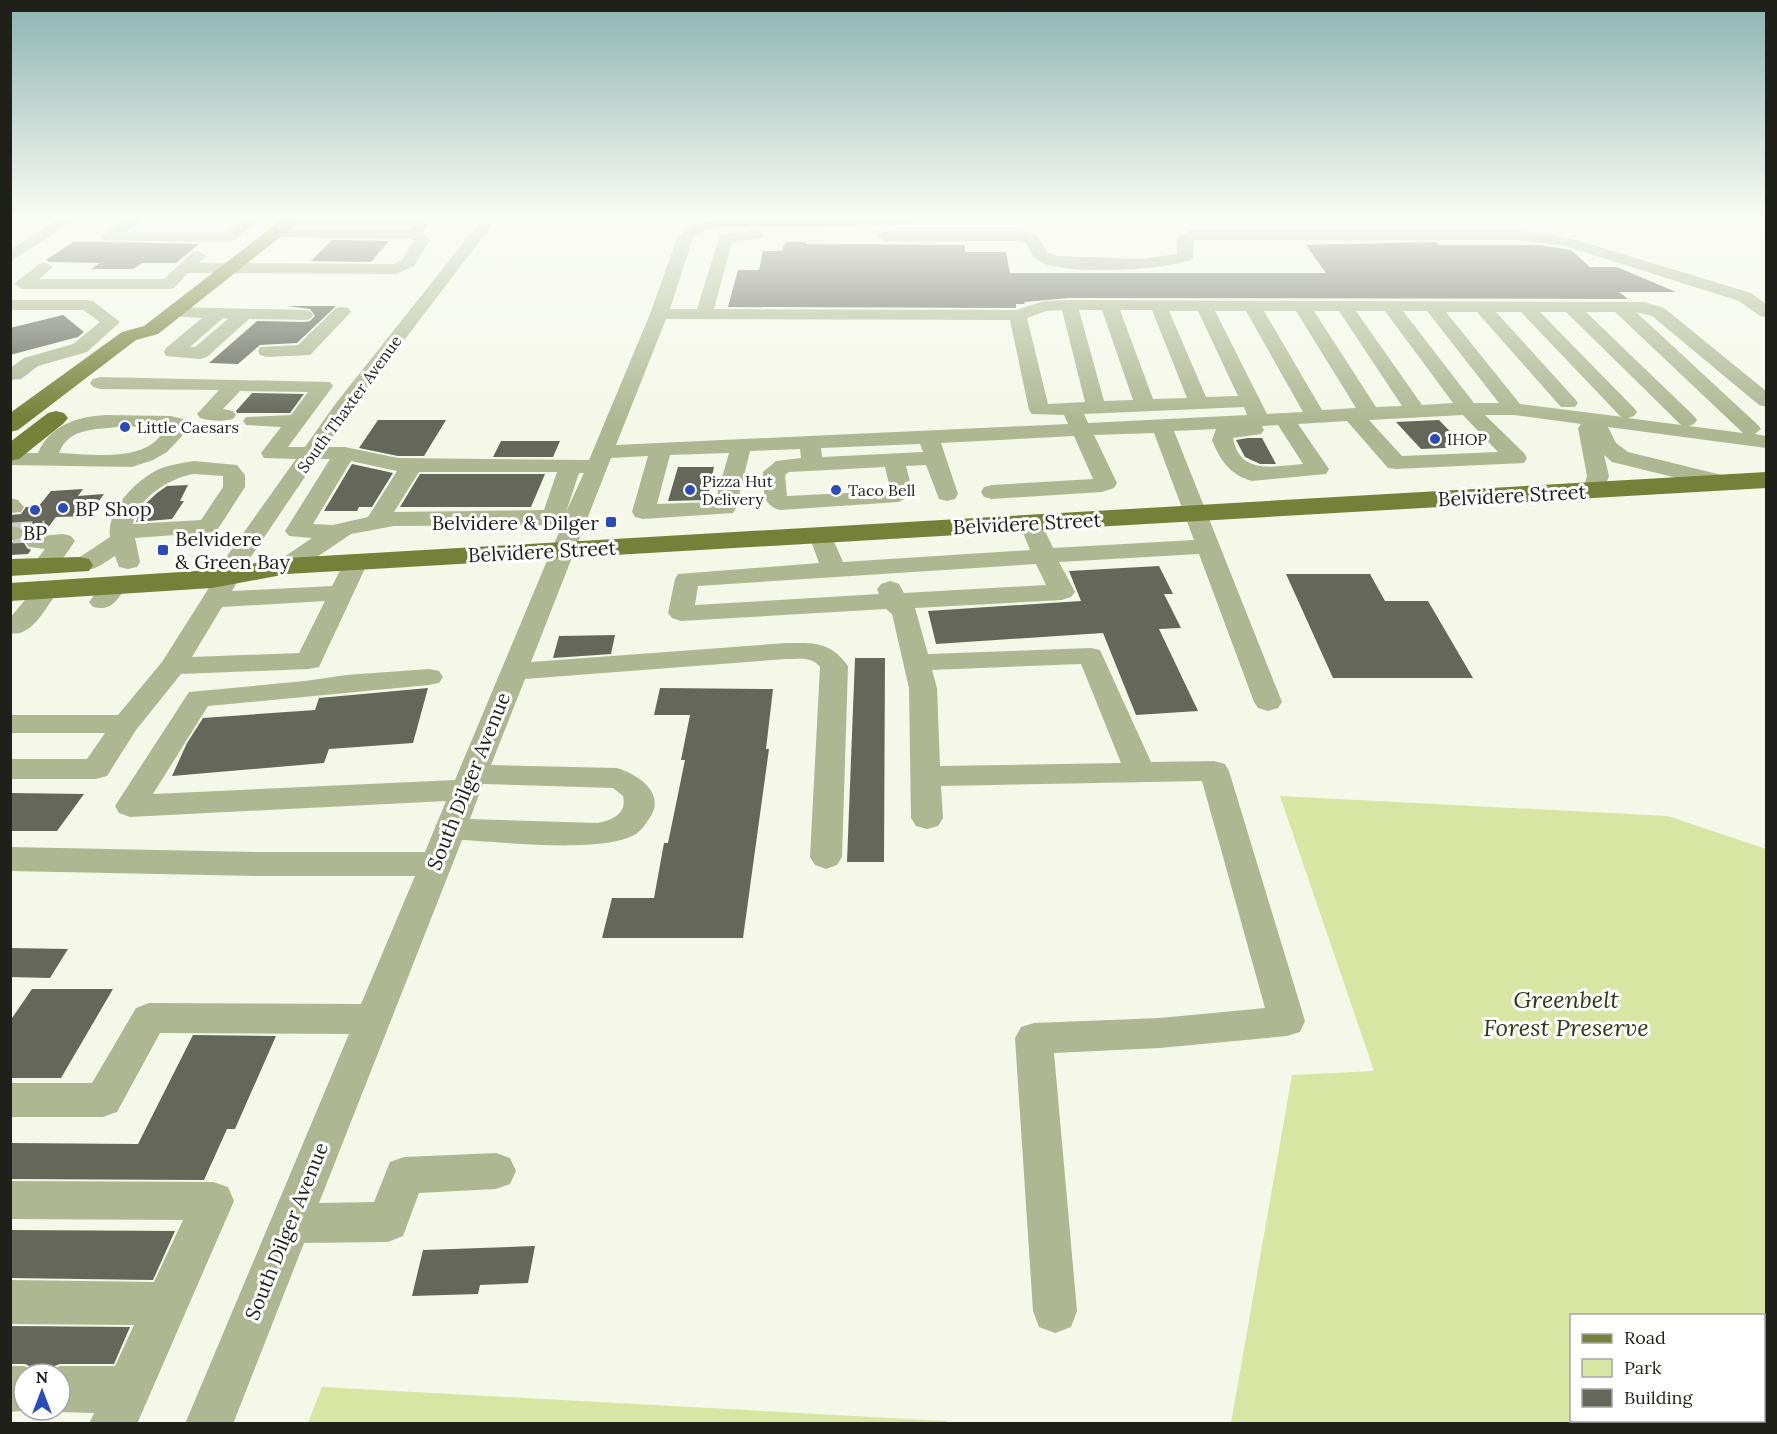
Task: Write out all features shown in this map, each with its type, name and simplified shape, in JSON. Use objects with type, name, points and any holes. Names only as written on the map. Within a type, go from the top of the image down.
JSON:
[{"type":"main road","points":[[14,419],[129,336],[151,330],[208,285]]},
{"type":"main road","points":[[10,454],[156,337],[151,330]]},
{"type":"main road","name":"Belvidere Street","points":[[38,556],[86,564],[287,566],[1767,480]]},
{"type":"main road","name":"Belvidere Street","points":[[38,556],[118,564]]},
{"type":"main road","name":"Belvidere Street","points":[[10,592],[38,556]]},
{"type":"street","name":"South Thaxter Avenue","points":[[10,769],[96,769],[126,724],[173,666],[234,566],[343,407],[438,285]]},
{"type":"street","name":"South Dilger Avenue","points":[[209,1424],[562,550],[564,519],[659,314],[669,285]]},
{"type":"street","points":[[704,314],[713,285]]},
{"type":"street","points":[[1706,285],[1745,297],[1767,312]]},
{"type":"street","points":[[10,293],[140,294],[189,300]]},
{"type":"street","points":[[10,316],[18,305],[44,293]]},
{"type":"street","points":[[95,311],[140,294]]},
{"type":"street","points":[[12,375],[32,362],[80,348],[111,322],[87,305],[18,305]]},
{"type":"street","points":[[659,314],[1018,315],[1044,306],[1069,305],[1644,307],[1658,312],[1767,401]]},
{"type":"street","points":[[1069,305],[1096,407]]},
{"type":"street","points":[[1109,305],[1145,405]]},
{"type":"street","points":[[1158,305],[1199,403]]},
{"type":"street","points":[[1204,306],[1260,420]]},
{"type":"street","points":[[1252,306],[1316,417]]},
{"type":"street","points":[[1302,306],[1361,415],[1396,463],[1516,458],[1468,409],[1390,306]]},
{"type":"street","points":[[1344,306],[1416,411]]},
{"type":"street","points":[[1432,306],[1509,402],[1592,420],[1725,431],[1751,429],[1620,307]]},
{"type":"street","points":[[1481,306],[1568,403]]},
{"type":"street","points":[[1525,306],[1627,412]]},
{"type":"street","points":[[1570,306],[1687,420]]},
{"type":"street","points":[[174,312],[304,315],[267,351],[303,351],[342,312]]},
{"type":"street","points":[[219,313],[174,352],[200,353],[244,314]]},
{"type":"street","points":[[1018,315],[1039,410],[1250,401]]},
{"type":"street","points":[[12,375],[76,376]]},
{"type":"street","points":[[100,383],[323,386],[272,453],[345,453],[398,465],[590,461],[661,450],[741,446],[894,460],[932,448]]},
{"type":"street","points":[[226,414],[207,414],[235,385]]},
{"type":"street","points":[[894,460],[901,489],[898,494],[891,497],[780,503],[776,500],[774,472],[811,454],[932,448],[1081,430],[1260,420],[1288,424],[1318,469],[1252,474],[1231,460],[1222,440],[1224,433],[1288,424],[1316,417],[1468,409],[1509,402],[1568,403],[1687,420],[1767,442]]},
{"type":"street","points":[[992,492],[1106,483],[1071,408]]},
{"type":"street","points":[[1592,420],[1599,427],[1603,442],[1609,450],[1620,457],[1726,483]]},
{"type":"street","points":[[1592,420],[1587,426],[1598,476],[1594,490]]},
{"type":"street","points":[[10,459],[132,461],[148,455],[172,435],[176,423],[123,421],[47,425]]},
{"type":"street","points":[[253,421],[296,421]]},
{"type":"street","points":[[46,460],[55,441],[76,425]]},
{"type":"street","points":[[1162,426],[1268,702]]},
{"type":"street","points":[[661,450],[643,512],[725,508],[741,446]]},
{"type":"street","points":[[932,448],[947,494]]},
{"type":"street","points":[[336,532],[297,531],[345,453]]},
{"type":"street","points":[[377,521],[412,465]]},
{"type":"street","points":[[197,469],[229,470],[234,475],[234,487],[208,527],[118,564],[120,524],[126,512],[145,488],[161,475],[197,469]]},
{"type":"street","points":[[224,501],[279,499]]},
{"type":"street","points":[[287,566],[336,532],[377,521],[564,519]]},
{"type":"street","points":[[1031,523],[1044,556],[1062,592],[681,613],[687,579],[1044,556],[1209,546]]},
{"type":"street","points":[[821,535],[834,570]]},
{"type":"street","points":[[13,629],[38,556]]},
{"type":"street","points":[[173,666],[309,661],[356,562]]},
{"type":"street","points":[[883,567],[894,603],[904,611],[924,688],[927,818]]},
{"type":"street","points":[[212,600],[342,593]]},
{"type":"street","points":[[512,672],[766,651],[810,651],[826,656],[834,666],[826,857]]},
{"type":"street","points":[[917,662],[1091,656],[1140,772]]},
{"type":"street","points":[[429,677],[199,698],[130,806],[468,782],[617,778],[636,788],[639,795],[638,808],[633,819],[621,828],[598,834],[449,829]]},
{"type":"street","points":[[10,724],[126,724]]},
{"type":"street","points":[[926,776],[1214,771],[1287,1021],[1206,1031],[1112,1037],[1034,1038],[1055,1311]]},
{"type":"street","points":[[10,859],[256,864],[435,864]]},
{"type":"street","points":[[10,1100],[103,1100],[149,1018],[372,1019]]},
{"type":"street","points":[[290,1223],[388,1222],[404,1175],[496,1171]]},
{"type":"street","points":[[10,1200],[213,1202],[121,1407],[72,1393]]},
{"type":"street","points":[[10,1302],[167,1304]]},
{"type":"green space","name":"Greenbelt Forest Preserve","points":[[1280,796],[1668,816],[1766,849],[1766,1423],[1231,1423],[1292,1075],[1374,1071]]},
{"type":"green space","points":[[322,1387],[947,1421],[947,1423],[308,1423]]},
{"type":"building","points":[[734,285],[1659,285],[1676,292],[1619,292],[1628,299],[1069,298],[1024,302],[1025,304],[1016,304],[1016,308],[728,307]]},
{"type":"building","points":[[287,306],[336,306],[297,343],[260,345],[238,364],[209,363],[257,321],[304,322],[310,321],[315,316],[310,309]]},
{"type":"building","points":[[63,315],[84,332],[78,337],[10,355],[10,328]]},
{"type":"building","points":[[252,393],[304,394],[290,413],[237,413],[236,411]]},
{"type":"building","points":[[378,420],[446,420],[424,456],[398,456],[359,448]]},
{"type":"building","name":"IHOP","points":[[1439,420],[1465,447],[1421,449],[1396,422]]},
{"type":"building","points":[[1262,438],[1276,464],[1260,464],[1245,457],[1236,440]]},
{"type":"building","points":[[501,441],[560,441],[553,457],[493,457]]},
{"type":"building","points":[[352,464],[393,473],[372,507],[359,507],[357,511],[324,511]]},
{"type":"building","name":"Pizza Hut Delivery","points":[[678,467],[714,467],[707,500],[668,501]]},
{"type":"building","points":[[420,474],[545,474],[531,507],[400,507]]},
{"type":"building","points":[[188,485],[180,501],[184,501],[172,519],[136,522],[142,507],[157,493],[167,486]]},
{"type":"building","name":"BP Shop","points":[[83,489],[78,496],[104,494],[88,516],[56,517],[44,533],[29,535],[23,541],[31,550],[28,554],[10,555],[10,543],[21,540],[26,533],[20,526],[10,524],[10,515],[21,514],[26,507],[38,507],[51,491]]},
{"type":"building","points":[[1159,566],[1173,594],[1164,594],[1181,628],[1159,629],[1198,711],[1136,715],[1103,633],[936,644],[928,611],[1081,601],[1069,571]]},
{"type":"building","points":[[1286,574],[1370,574],[1385,601],[1428,601],[1473,678],[1333,678]]},
{"type":"building","points":[[615,635],[611,654],[553,658],[559,636]]},
{"type":"building","points":[[855,658],[885,658],[884,862],[847,862]]},
{"type":"building","points":[[428,688],[413,743],[329,749],[324,763],[172,776],[187,743],[203,718],[315,710],[319,698]]},
{"type":"building","points":[[660,688],[773,689],[766,749],[769,749],[743,938],[602,938],[612,898],[654,898],[664,843],[668,843],[685,760],[681,760],[690,715],[654,715]]},
{"type":"building","points":[[10,793],[84,794],[57,831],[10,831]]},
{"type":"building","points":[[10,948],[68,949],[50,978],[10,977]]},
{"type":"building","points":[[32,989],[113,989],[61,1078],[10,1078],[10,1021]]},
{"type":"building","points":[[193,1035],[276,1036],[235,1129],[227,1129],[204,1180],[10,1179],[10,1143],[138,1144]]},
{"type":"building","points":[[10,1230],[175,1231],[153,1280],[10,1278]]},
{"type":"building","points":[[535,1246],[528,1283],[480,1285],[478,1294],[412,1296],[423,1250]]},
{"type":"building","points":[[10,1326],[130,1327],[114,1364],[12,1362],[10,1364]]},
{"type":"tunnel","points":[[12,533],[45,531]]},
{"type":"place","name":"Little Caesars","points":[[125,427]]},
{"type":"place","name":"IHOP","points":[[1435,439]]},
{"type":"place","name":"Pizza Hut Delivery","points":[[690,490]]},
{"type":"place","name":"Taco Bell","points":[[836,490]]},
{"type":"place","name":"BP Shop","points":[[63,508]]},
{"type":"place","name":"BP","points":[[35,510]]},
{"type":"place","name":"Belvidere & Dilger","points":[[611,522]]},
{"type":"place","name":"Belvidere & Green Bay","points":[[163,550]]}]
